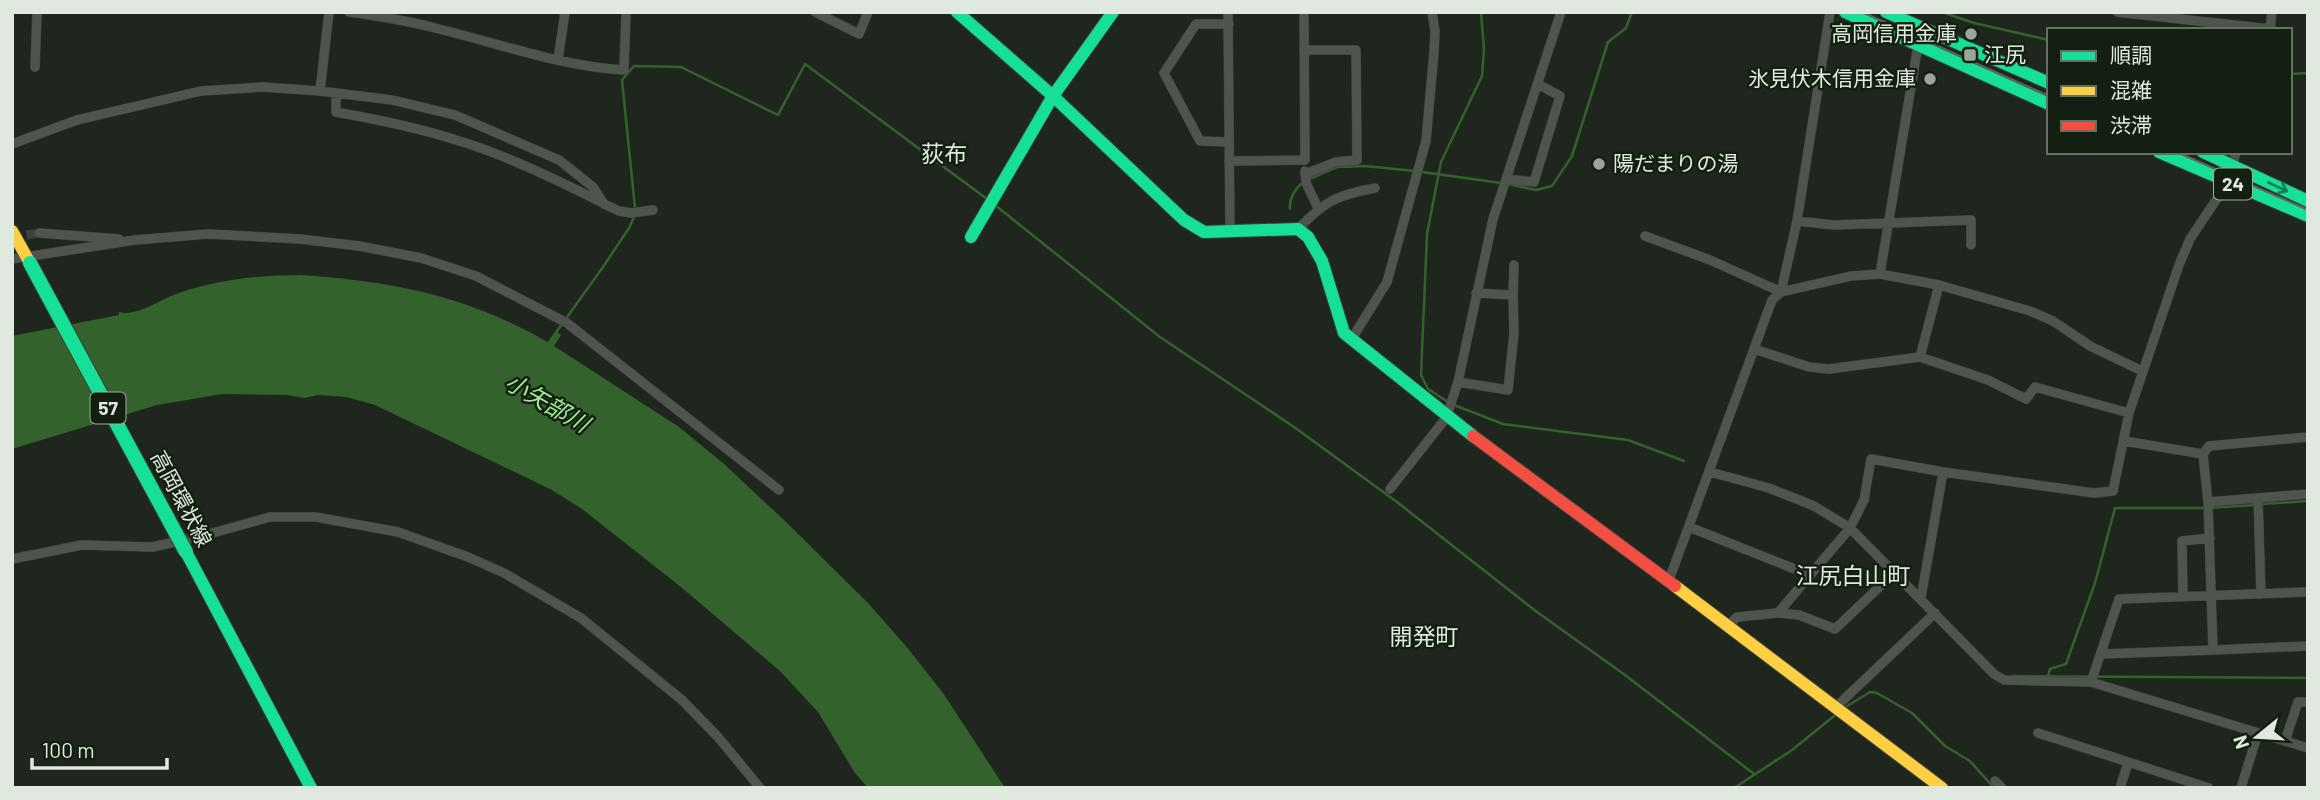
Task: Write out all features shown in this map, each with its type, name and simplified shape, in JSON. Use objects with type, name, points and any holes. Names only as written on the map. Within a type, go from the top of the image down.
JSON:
[{"type":"street","points":[[35,66],[37,12]]},
{"type":"street","points":[[320,91],[328,12]]},
{"type":"street","points":[[349,12],[393,18],[592,68],[624,70],[626,12]]},
{"type":"street","points":[[558,60],[565,12]]},
{"type":"street","points":[[816,12],[859,34],[868,12]]},
{"type":"street","points":[[957,12],[1053,96],[1184,220],[1204,233],[1298,229],[1308,235],[1317,248],[1339,323],[1351,340],[1446,418],[1838,705],[1942,788]]},
{"type":"street","points":[[971,236],[1053,96],[1113,12]]},
{"type":"street","points":[[1228,12],[1230,232]]},
{"type":"street","points":[[1304,12],[1305,174],[1306,183],[1318,208]]},
{"type":"street","points":[[1351,340],[1387,282],[1426,141],[1434,41],[1432,12]]},
{"type":"street","points":[[1390,489],[1446,418],[1458,382],[1493,219],[1562,12]]},
{"type":"street","points":[[1781,292],[1797,221],[1830,12]]},
{"type":"street","points":[[1845,12],[2047,103]]},
{"type":"street","points":[[1886,12],[2047,82]]},
{"type":"street","points":[[2117,12],[2261,28]]},
{"type":"street","points":[[1228,24],[1196,24],[1164,73],[1200,141],[1229,142]]},
{"type":"street","points":[[1880,274],[1918,45]]},
{"type":"street","points":[[1304,50],[1356,50],[1357,160],[1336,162],[1305,174]]},
{"type":"street","points":[[1506,179],[1534,182],[1560,96],[1538,84]]},
{"type":"street","points":[[12,144],[77,120],[201,91],[262,87],[320,91],[392,100],[455,115],[559,160],[593,187],[604,204]]},
{"type":"street","points":[[336,93],[336,112],[387,121],[454,139],[556,180],[619,211],[631,213],[653,210]]},
{"type":"street","name":"24","points":[[2164,154],[2308,216]]},
{"type":"street","name":"24","points":[[2212,154],[2234,159],[2308,201]]},
{"type":"street","points":[[1778,613],[1850,528],[1864,500],[1871,459],[2094,493],[2112,491],[2129,413],[2190,239],[2228,182],[2234,159]]},
{"type":"street","points":[[1229,161],[1305,160]]},
{"type":"street","points":[[1298,229],[1318,208],[1343,194],[1375,188]]},
{"type":"street","points":[[1797,221],[1834,225],[1971,220],[1971,245]]},
{"type":"street","name":"高岡環状線","points":[[13,233],[23,260],[186,552],[311,788]]},
{"type":"street","points":[[39,233],[135,240]]},
{"type":"street","points":[[23,260],[135,240],[208,234],[300,239],[359,246],[421,258],[476,276],[567,323],[779,490]]},
{"type":"street","points":[[1645,236],[1710,260],[1781,292]]},
{"type":"street","points":[[1458,382],[1508,390],[1514,333],[1514,265]]},
{"type":"street","points":[[1669,580],[1772,300],[1781,292],[1851,276],[1880,274],[1939,285],[2030,311],[2053,321],[2090,346],[2142,372]]},
{"type":"street","points":[[1920,357],[1939,285]]},
{"type":"street","points":[[1476,293],[1513,295]]},
{"type":"street","points":[[1754,349],[1809,367],[1829,369],[1920,357],[1988,380],[2026,399],[2035,387],[2129,413]]},
{"type":"street","points":[[2213,650],[2209,507],[2203,454],[2209,446],[2308,437]]},
{"type":"street","points":[[2124,441],[2203,454]]},
{"type":"street","points":[[1710,472],[1769,488],[1814,506],[1850,528],[1994,674],[2004,680],[2091,682],[2308,748]]},
{"type":"street","points":[[1921,598],[1943,472]]},
{"type":"street","points":[[2209,507],[2308,494]]},
{"type":"street","points":[[2258,502],[2261,594]]},
{"type":"street","points":[[12,559],[82,545],[152,547],[270,517],[316,517],[398,532],[504,573],[581,618],[681,700],[718,737],[760,788]]},
{"type":"street","points":[[1689,527],[1810,575]]},
{"type":"street","points":[[2183,596],[2182,541],[2210,538]]},
{"type":"street","points":[[1729,625],[1737,617],[1778,613],[1799,615],[1835,629],[1895,572]]},
{"type":"street","points":[[2091,682],[2119,598],[2308,592]]},
{"type":"street","points":[[1838,705],[1935,613]]},
{"type":"street","points":[[2101,654],[2308,646]]},
{"type":"street","points":[[2285,741],[2298,702],[2308,702]]},
{"type":"street","points":[[2038,733],[2209,788]]},
{"type":"street","points":[[2241,788],[2258,733]]},
{"type":"street","points":[[2120,788],[2128,763]]},
{"type":"water","name":"小矢部川","points":[[300,275],[398,287],[459,302],[489,313],[549,343],[557,332],[561,335],[554,346],[679,427],[723,463],[867,602],[943,693],[1005,788],[868,788],[855,773],[818,712],[781,672],[681,587],[582,509],[552,490],[375,405],[346,397],[222,394],[157,405],[12,449],[12,336],[119,315],[119,312],[133,312],[176,294],[221,282],[252,277]]},
{"type":"waterway","points":[[1448,402],[1428,389],[1421,375],[1427,234],[1441,162],[1482,76],[1484,50],[1481,12]]},
{"type":"waterway","points":[[1508,184],[1536,190],[1552,186],[1572,156],[1608,42],[1626,28],[1632,12]]},
{"type":"waterway","points":[[1942,12],[1974,23],[2047,40]]},
{"type":"waterway","points":[[635,208],[622,80],[634,66],[681,67],[778,115],[805,64],[987,199]]},
{"type":"waterway","points":[[2292,74],[2308,73]]},
{"type":"waterway","points":[[1309,179],[1337,167],[1365,166],[1415,171]]},
{"type":"waterway","points":[[1422,172],[1501,183]]},
{"type":"waterway","points":[[1290,209],[1293,194],[1303,182]]},
{"type":"waterway","points":[[995,205],[1160,337],[1294,427],[1397,502],[1537,612],[1625,675],[1754,774]]},
{"type":"waterway","points":[[547,345],[603,267],[635,215]]},
{"type":"waterway","points":[[1454,405],[1503,424],[1628,440],[1684,461]]},
{"type":"waterway","points":[[2262,504],[2308,501]]},
{"type":"waterway","points":[[2048,676],[2050,669],[2066,664],[2095,583],[2115,508],[2256,505]]},
{"type":"waterway","points":[[2011,676],[2308,678]]},
{"type":"waterway","points":[[1844,708],[1870,692],[1877,693],[1912,713],[1945,746],[1970,761],[1994,788]]},
{"type":"waterway","points":[[1734,788],[1792,750],[1839,712]]},
{"type":"tunnel","points":[[13,237],[39,233]]},
{"type":"tram line","points":[[1862,12],[2047,95]]},
{"type":"tram line","points":[[2182,154],[2308,210]]},
{"type":"traffic: fast","points":[[957,12],[1053,96],[1184,220],[1204,232],[1298,229],[1308,237],[1322,261],[1344,333],[1473,436]]},
{"type":"traffic: fast","points":[[971,237],[1053,96],[1113,12]]},
{"type":"traffic: fast","points":[[1845,12],[2047,103]]},
{"type":"traffic: fast","points":[[1886,12],[2047,82]]},
{"type":"traffic: fast","points":[[2164,154],[2308,216]]},
{"type":"traffic: fast","points":[[2207,154],[2308,201]]},
{"type":"traffic: fast","points":[[30,263],[186,552]]},
{"type":"traffic: fast","points":[[186,552],[311,788]]},
{"type":"traffic: slow","points":[[12,231],[30,263]]},
{"type":"traffic: slow","points":[[1675,586],[1942,788]]},
{"type":"traffic: jam","points":[[1473,436],[1675,586]]},
{"type":"place","name":"高岡信用金庫","points":[[1971,34]]},
{"type":"place","name":"江尻","points":[[1970,55]]},
{"type":"place","name":"氷見伏木信用金庫","points":[[1930,79]]},
{"type":"place","name":"陽だまりの湯","points":[[1599,164]]},
{"type":"district","name":"荻布","points":[[944,154]]},
{"type":"district","name":"江尻白山町","points":[[1853,576]]},
{"type":"district","name":"開発町","points":[[1424,637]]}]
